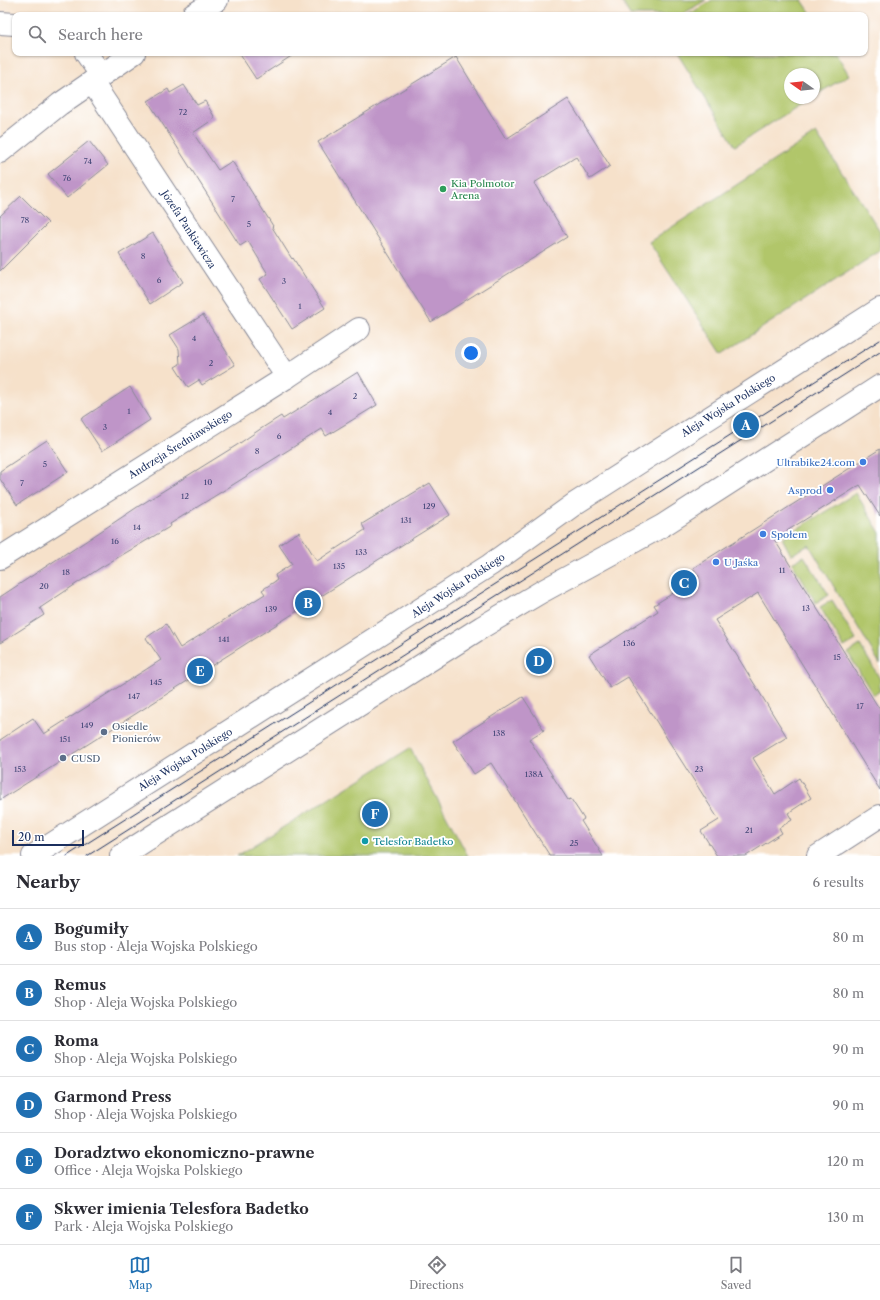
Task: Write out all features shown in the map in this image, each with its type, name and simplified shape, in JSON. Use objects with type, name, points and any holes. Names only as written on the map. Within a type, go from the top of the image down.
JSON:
[{"type":"main road","points":[[198,12],[217,0]]},
{"type":"main road","points":[[0,23],[12,24]]},
{"type":"main road","name":"Józefa Pankiewicza","points":[[87,56],[96,78],[287,377]]},
{"type":"main road","points":[[0,152],[60,104],[129,56]]},
{"type":"main road","name":"Aleja Wojska Polskiego","points":[[33,856],[490,565],[576,503],[880,309]]},
{"type":"main road","name":"Andrzeja Średniawskiego","points":[[0,558],[287,377],[359,329]]},
{"type":"main road","points":[[121,856],[482,627],[548,588],[662,526],[880,386]]},
{"type":"main road","points":[[818,856],[880,816]]},
{"type":"green space","points":[[621,0],[706,0],[686,12],[628,12]]},
{"type":"green space","points":[[712,0],[802,0],[810,12],[693,12]]},
{"type":"green space","points":[[679,56],[838,56],[849,75],[820,92],[820,68],[784,68],[784,104],[802,104],[735,146]]},
{"type":"green space","points":[[816,133],[880,231],[880,251],[722,354],[649,242]]},
{"type":"green space","points":[[856,493],[880,533],[880,664],[809,545],[791,555],[782,538]]},
{"type":"green space","points":[[804,556],[829,595],[816,603],[792,563]]},
{"type":"green space","points":[[832,600],[856,640],[844,647],[820,607]]},
{"type":"green space","points":[[860,645],[880,679],[880,691],[873,695],[848,653]]},
{"type":"green space","points":[[410,748],[468,856],[237,856]]},
{"type":"building","points":[[241,56],[291,56],[256,79]]},
{"type":"building","name":"Kia Polmotor Arena","points":[[456,57],[506,139],[568,99],[610,166],[590,179],[576,157],[534,183],[567,237],[431,322],[318,142]]},
{"type":"building","points":[[184,85],[197,105],[205,101],[215,118],[193,133],[218,170],[232,161],[292,259],[293,258],[325,308],[292,329],[260,279],[268,274],[248,241],[240,246],[148,101],[168,89],[170,93]]},
{"type":"building","points":[[89,141],[108,165],[67,198],[48,174]]},
{"type":"building","points":[[21,196],[48,223],[0,271],[0,216]]},
{"type":"building","points":[[153,233],[183,282],[150,304],[119,254]]},
{"type":"building","points":[[203,315],[235,365],[202,385],[199,380],[188,387],[175,367],[180,364],[179,349],[170,335]]},
{"type":"building","points":[[358,372],[377,405],[326,436],[322,429],[170,524],[171,526],[100,568],[40,608],[44,615],[0,643],[0,597],[139,506],[281,416],[283,419]]},
{"type":"building","points":[[130,387],[150,420],[102,451],[81,419]]},
{"type":"building","points":[[47,440],[68,472],[17,505],[0,479],[0,471]]},
{"type":"building","points":[[880,449],[880,516],[860,485],[774,539],[880,710],[880,790],[758,593],[715,620],[787,737],[753,758],[775,794],[799,778],[811,798],[788,813],[792,820],[779,828],[782,833],[746,856],[717,856],[701,831],[719,820],[628,677],[610,688],[589,655],[658,611],[654,605],[699,577],[693,568]]},
{"type":"building","points":[[430,483],[450,515],[0,800],[0,740],[33,718],[44,734],[161,660],[146,638],[166,624],[180,648],[265,594],[262,590],[277,580],[275,575],[292,564],[279,545],[299,532],[317,561],[365,530],[362,524]]},
{"type":"building","points":[[523,697],[544,730],[529,739],[568,800],[571,799],[584,819],[581,821],[603,856],[550,856],[491,763],[474,774],[453,741]]},
{"type":"tram line","points":[[67,856],[880,340]]},
{"type":"tram line","points":[[87,856],[880,352]]},
{"type":"place","name":"Kia Polmotor Arena","points":[[443,189]]},
{"type":"place","name":"Bogumiły","points":[[746,425]]},
{"type":"place","name":"Ultrabike24.com","points":[[863,462]]},
{"type":"place","name":"Asprod","points":[[830,490]]},
{"type":"place","name":"Społem","points":[[763,534]]},
{"type":"place","name":"U Jaśka","points":[[716,562]]},
{"type":"place","name":"Roma","points":[[684,583]]},
{"type":"place","name":"Remus","points":[[308,603]]},
{"type":"place","name":"Garmond Press","points":[[539,661]]},
{"type":"place","name":"Doradztwo ekonomiczno-prawne","points":[[200,671]]},
{"type":"place","name":"Osiedle Pionierów","points":[[104,732]]},
{"type":"place","name":"CUSD","points":[[63,758]]},
{"type":"place","name":"Skwer imienia Telesfora Badetko","points":[[375,814]]},
{"type":"place","name":"Telesfor Badetko","points":[[365,841]]}]
